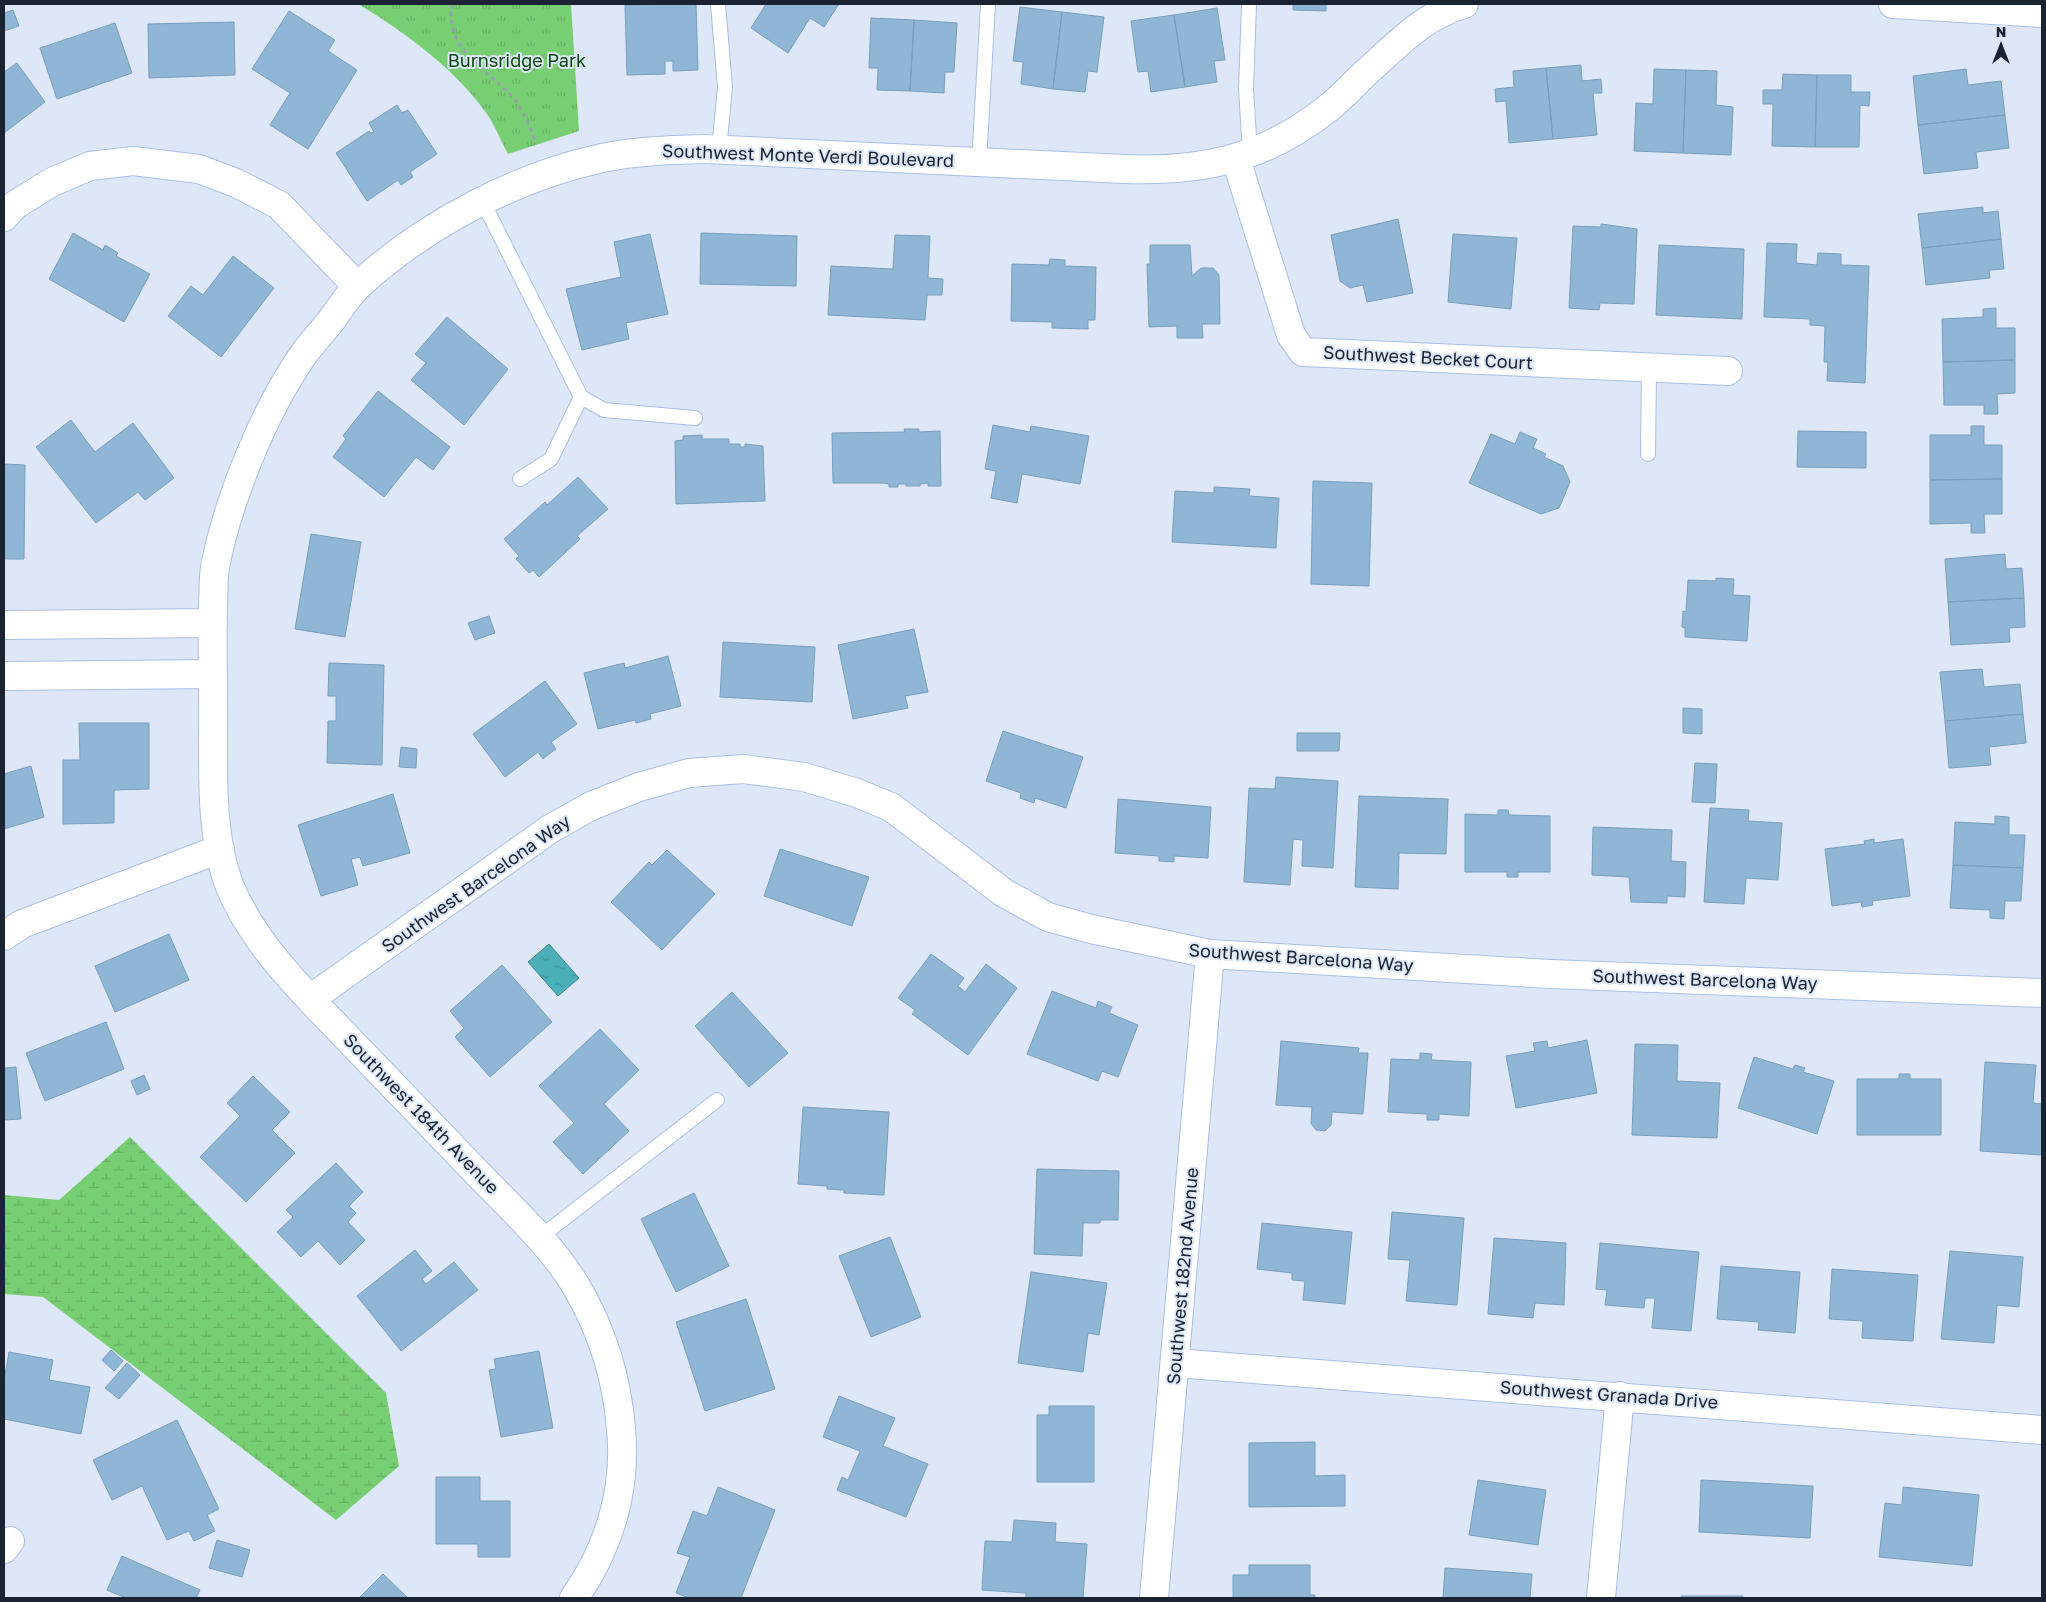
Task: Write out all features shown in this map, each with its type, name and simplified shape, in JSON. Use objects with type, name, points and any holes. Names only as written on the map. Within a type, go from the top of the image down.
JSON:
[{"type":"street","name":"Southwest Monte Verdi Boulevard","points":[[212,623],[214,571],[232,503],[263,426],[300,359],[357,286],[400,252],[453,217],[483,202],[550,174],[600,159],[649,151],[719,150],[1168,171],[1243,156],[1297,130],[1328,108],[1420,23],[1464,4]]},
{"type":"street","points":[[1893,4],[2042,13]]},
{"type":"street","name":"Southwest Becket Court","points":[[1243,156],[1291,335],[1303,352],[1728,371]]},
{"type":"street","points":[[4,217],[15,205],[52,182],[90,166],[133,161],[199,169],[236,183],[279,205],[357,286]]},
{"type":"street","points":[[4,624],[212,623]]},
{"type":"street","name":"Southwest 184th Avenue","points":[[212,623],[214,790],[220,849],[229,884],[253,932],[310,999],[539,1238],[574,1283],[605,1344],[619,1405],[624,1453],[616,1511],[590,1575],[574,1598]]},
{"type":"street","points":[[4,676],[213,674]]},
{"type":"street","name":"Southwest Barcelona Way","points":[[310,999],[550,829],[591,806],[639,787],[689,773],[743,769],[804,777],[857,793],[891,806],[1004,893],[1048,917],[1091,929],[1210,954],[1550,974],[2042,993]]},
{"type":"street","points":[[4,936],[22,924],[220,849]]},
{"type":"street","name":"Southwest 182nd Avenue","points":[[1154,1598],[1176,1363],[1210,954]]},
{"type":"street","name":"Southwest Granada Drive","points":[[1176,1363],[2042,1430]]},
{"type":"street","points":[[1601,1598],[1620,1396]]},
{"type":"lane","points":[[718,4],[725,87],[719,150]]},
{"type":"lane","points":[[979,163],[988,4]]},
{"type":"lane","points":[[1243,156],[1249,4]]},
{"type":"lane","points":[[483,202],[581,397],[604,410],[695,418]]},
{"type":"lane","points":[[1648,454],[1649,368]]},
{"type":"lane","points":[[520,479],[551,459],[581,397]]},
{"type":"lane","points":[[539,1238],[717,1100]]},
{"type":"path","points":[[451,4],[451,25],[456,38],[475,65],[513,98],[526,118],[550,174]]},
{"type":"green space","name":"Burnsridge Park","points":[[358,4],[571,4],[579,131],[508,154],[491,120],[478,102],[448,70],[413,41]]},
{"type":"green space","points":[[130,1137],[386,1393],[399,1466],[336,1520],[43,1297],[4,1294],[4,1195],[59,1200]]},
{"type":"water","points":[[549,944],[579,978],[558,996],[528,962]]},
{"type":"building","points":[[696,4],[698,70],[673,71],[673,61],[665,61],[665,74],[627,75],[625,5]]},
{"type":"building","points":[[766,4],[839,4],[824,27],[810,18],[788,53],[751,28]]},
{"type":"building","points":[[1293,4],[1326,4],[1326,11],[1293,10]]},
{"type":"building","points":[[1020,7],[1062,12],[1053,89],[1021,84],[1023,62],[1013,61]]},
{"type":"building","points":[[1217,8],[1225,60],[1214,61],[1217,82],[1185,87],[1174,15]]},
{"type":"building","points":[[13,10],[19,26],[4,31],[4,13]]},
{"type":"building","points":[[289,11],[335,40],[328,51],[357,70],[308,149],[270,125],[290,93],[252,69]]},
{"type":"building","points":[[1062,12],[1104,17],[1097,72],[1088,71],[1085,92],[1053,89]]},
{"type":"building","points":[[1174,15],[1185,87],[1151,92],[1148,71],[1138,72],[1131,21]]},
{"type":"building","points":[[871,18],[914,20],[910,91],[877,90],[878,68],[869,68]]},
{"type":"building","points":[[914,20],[957,23],[954,72],[945,72],[944,93],[910,91]]},
{"type":"building","points":[[234,22],[235,75],[149,78],[148,24]]},
{"type":"building","points":[[115,23],[132,73],[57,99],[40,48]]},
{"type":"building","points":[[17,63],[45,102],[4,133],[4,72]]},
{"type":"building","points":[[1581,65],[1582,81],[1601,79],[1602,93],[1593,93],[1597,135],[1553,139],[1546,68]]},
{"type":"building","points":[[1546,68],[1553,139],[1509,143],[1506,101],[1496,102],[1495,89],[1514,87],[1513,71]]},
{"type":"building","points":[[1654,69],[1686,70],[1683,153],[1634,151],[1636,103],[1653,104]]},
{"type":"building","points":[[1966,69],[1968,85],[2001,81],[2005,115],[1918,125],[1913,76]]},
{"type":"building","points":[[1686,70],[1717,71],[1716,105],[1733,107],[1731,155],[1683,153]]},
{"type":"building","points":[[1783,74],[1817,75],[1815,147],[1772,146],[1773,104],[1763,104],[1763,90],[1782,90]]},
{"type":"building","points":[[1817,75],[1851,75],[1851,92],[1870,92],[1869,106],[1860,105],[1859,147],[1815,147]]},
{"type":"building","points":[[397,105],[402,113],[408,110],[437,154],[410,172],[413,177],[401,185],[398,180],[367,201],[336,153],[369,131],[371,133],[374,132],[369,123]]},
{"type":"building","points":[[2005,115],[2009,148],[1976,152],[1978,168],[1924,174],[1918,125]]},
{"type":"building","points":[[1983,207],[1983,213],[1998,211],[2001,239],[1922,248],[1918,214]]},
{"type":"building","points":[[1398,219],[1413,293],[1367,302],[1363,285],[1350,288],[1340,281],[1331,235]]},
{"type":"building","points":[[1601,224],[1637,229],[1634,304],[1600,303],[1599,310],[1569,308],[1573,226],[1601,227]]},
{"type":"building","points":[[73,233],[103,250],[105,245],[118,253],[116,256],[150,274],[124,322],[49,279]]},
{"type":"building","points":[[701,233],[797,236],[796,286],[700,284]]},
{"type":"building","points":[[650,234],[668,314],[626,323],[629,339],[582,350],[566,289],[621,277],[614,242]]},
{"type":"building","points":[[1453,234],[1517,238],[1511,309],[1448,302]]},
{"type":"building","points":[[895,235],[930,236],[928,278],[943,279],[942,295],[927,295],[925,320],[828,315],[831,266],[893,269]]},
{"type":"building","points":[[2001,239],[2004,269],[1989,270],[1990,278],[1926,285],[1922,248]]},
{"type":"building","points":[[1767,243],[1797,244],[1796,263],[1817,265],[1818,253],[1841,254],[1841,265],[1869,266],[1865,383],[1827,381],[1828,362],[1824,362],[1825,326],[1810,325],[1810,319],[1764,317]]},
{"type":"building","points":[[1150,245],[1190,245],[1192,276],[1201,268],[1213,268],[1219,275],[1220,324],[1202,324],[1203,338],[1177,338],[1177,326],[1149,327],[1147,264],[1150,264]]},
{"type":"building","points":[[1659,245],[1744,249],[1742,319],[1656,315]]},
{"type":"building","points":[[233,256],[274,288],[221,357],[168,316],[191,286],[203,295]]},
{"type":"building","points":[[1050,259],[1065,260],[1065,266],[1096,267],[1095,320],[1088,320],[1088,329],[1052,328],[1052,322],[1011,321],[1012,264],[1049,265]]},
{"type":"building","points":[[1996,308],[1996,328],[2015,328],[2015,360],[1943,362],[1942,319],[1983,317],[1983,309]]},
{"type":"building","points":[[447,317],[508,369],[464,425],[411,380],[426,363],[415,354]]},
{"type":"building","points":[[2015,360],[2015,393],[1997,394],[1998,414],[1984,414],[1984,405],[1944,405],[1943,362]]},
{"type":"building","points":[[378,391],[450,447],[433,470],[416,457],[384,497],[333,457],[346,439],[343,436]]},
{"type":"building","points":[[71,420],[95,452],[133,423],[174,478],[145,500],[138,492],[96,523],[36,447]]},
{"type":"building","points":[[993,425],[1030,432],[1031,426],[1089,436],[1080,484],[1022,474],[1017,503],[991,498],[996,471],[985,469]]},
{"type":"building","points":[[1971,426],[1984,426],[1984,445],[2002,445],[2002,479],[1930,480],[1930,435],[1971,435]]},
{"type":"building","points":[[904,429],[919,429],[919,432],[940,431],[941,486],[928,486],[928,483],[920,484],[920,486],[898,484],[898,487],[889,487],[889,484],[883,483],[833,483],[832,433],[905,432]]},
{"type":"building","points":[[1798,431],[1866,432],[1866,468],[1797,467]]},
{"type":"building","points":[[1520,432],[1537,439],[1533,448],[1546,454],[1544,457],[1563,466],[1570,482],[1559,508],[1541,514],[1469,483],[1491,434],[1515,444]]},
{"type":"building","points":[[702,435],[702,439],[729,439],[729,444],[740,444],[740,447],[745,447],[745,444],[763,446],[765,501],[676,504],[675,441],[683,440],[683,436]]},
{"type":"building","points":[[4,464],[25,465],[24,559],[4,559]]},
{"type":"building","points":[[578,477],[608,509],[577,536],[580,539],[539,577],[533,570],[529,573],[516,559],[519,556],[504,539],[545,502],[547,505]]},
{"type":"building","points":[[2002,479],[2002,514],[1984,514],[1985,533],[1971,533],[1971,523],[1930,524],[1930,480]]},
{"type":"building","points":[[1313,481],[1372,483],[1369,586],[1311,584]]},
{"type":"building","points":[[1214,487],[1250,489],[1249,496],[1279,498],[1276,548],[1172,542],[1175,491],[1214,493]]},
{"type":"building","points":[[311,534],[361,542],[345,637],[295,629]]},
{"type":"building","points":[[2005,554],[2006,569],[2022,568],[2024,598],[1948,602],[1945,559]]},
{"type":"building","points":[[1716,578],[1734,579],[1733,595],[1750,596],[1747,641],[1685,637],[1685,628],[1682,627],[1683,611],[1686,612],[1688,580],[1716,581]]},
{"type":"building","points":[[2024,598],[2025,627],[2009,628],[2010,642],[1951,645],[1948,602]]},
{"type":"building","points":[[489,616],[495,633],[475,640],[468,623]]},
{"type":"building","points":[[914,629],[928,692],[905,696],[908,708],[853,719],[838,645]]},
{"type":"building","points":[[723,642],[815,647],[812,702],[720,697]]},
{"type":"building","points":[[668,656],[681,706],[650,714],[651,719],[636,723],[635,720],[598,729],[584,673],[624,663],[625,668]]},
{"type":"building","points":[[329,663],[384,665],[382,765],[327,763],[328,721],[336,721],[336,696],[328,696]]},
{"type":"building","points":[[1982,669],[1984,687],[2020,684],[2023,714],[1945,721],[1940,672]]},
{"type":"building","points":[[545,681],[577,724],[551,742],[556,749],[543,759],[538,752],[505,777],[473,734]]},
{"type":"building","points":[[1683,708],[1702,709],[1702,734],[1683,733]]},
{"type":"building","points":[[2023,714],[2026,743],[1989,747],[1991,765],[1949,768],[1945,721]]},
{"type":"building","points":[[79,723],[149,723],[149,789],[114,790],[114,823],[63,824],[63,760],[80,760]]},
{"type":"building","points":[[1003,731],[1083,757],[1066,808],[1035,798],[1034,803],[1020,798],[1021,793],[986,781]]},
{"type":"building","points":[[1297,733],[1340,733],[1339,751],[1297,751]]},
{"type":"building","points":[[401,747],[417,749],[416,768],[399,767]]},
{"type":"building","points":[[1695,763],[1717,764],[1715,803],[1692,802]]},
{"type":"building","points":[[31,766],[44,817],[4,829],[4,774]]},
{"type":"building","points":[[1276,777],[1338,781],[1333,868],[1302,866],[1303,840],[1293,839],[1290,885],[1244,882],[1249,788],[1275,789]]},
{"type":"building","points":[[393,794],[410,853],[363,866],[360,857],[351,859],[358,885],[321,896],[298,825]]},
{"type":"building","points":[[1359,796],[1448,799],[1446,854],[1399,853],[1398,889],[1355,887]]},
{"type":"building","points":[[1118,799],[1211,807],[1208,858],[1174,856],[1174,862],[1159,861],[1159,856],[1115,853]]},
{"type":"building","points":[[1710,808],[1749,810],[1748,821],[1782,823],[1778,880],[1746,878],[1744,904],[1704,902]]},
{"type":"building","points":[[1498,810],[1508,810],[1509,815],[1550,816],[1550,872],[1518,872],[1518,877],[1507,877],[1507,872],[1465,872],[1465,814],[1498,815]]},
{"type":"building","points":[[1995,816],[2009,817],[2009,835],[2025,835],[2023,868],[1953,865],[1955,822],[1995,824]]},
{"type":"building","points":[[1593,827],[1672,830],[1671,861],[1686,862],[1685,897],[1667,896],[1667,903],[1631,902],[1629,877],[1592,875]]},
{"type":"building","points":[[1874,839],[1874,843],[1903,839],[1910,896],[1872,901],[1873,905],[1862,907],[1861,902],[1832,906],[1825,849],[1865,844],[1864,841]]},
{"type":"building","points":[[780,849],[869,877],[852,926],[764,896]]},
{"type":"building","points":[[667,850],[715,894],[662,950],[611,902],[649,862],[652,865]]},
{"type":"building","points":[[1953,865],[2023,868],[2021,901],[2005,901],[2004,919],[1990,918],[1990,910],[1950,908]]},
{"type":"building","points":[[169,934],[189,980],[115,1012],[95,966]]},
{"type":"building","points":[[931,954],[964,978],[958,986],[965,992],[986,964],[1017,988],[968,1055],[912,1014],[915,1010],[898,998]]},
{"type":"building","points":[[502,965],[552,1022],[490,1077],[455,1037],[464,1028],[450,1011]]},
{"type":"building","points":[[1052,991],[1096,1008],[1098,1001],[1112,1007],[1109,1013],[1138,1025],[1118,1077],[1102,1071],[1098,1081],[1027,1054]]},
{"type":"building","points":[[732,992],[788,1053],[749,1087],[695,1026]]},
{"type":"building","points":[[106,1022],[124,1069],[45,1101],[26,1053]]},
{"type":"building","points":[[600,1029],[639,1070],[604,1104],[629,1131],[583,1174],[553,1142],[574,1123],[539,1086]]},
{"type":"building","points":[[1587,1040],[1597,1093],[1516,1108],[1506,1056],[1535,1051],[1533,1043],[1547,1041],[1548,1048]]},
{"type":"building","points":[[1281,1041],[1359,1048],[1358,1053],[1368,1053],[1363,1114],[1332,1112],[1331,1125],[1325,1131],[1316,1130],[1311,1123],[1312,1107],[1276,1105]]},
{"type":"building","points":[[1635,1044],[1678,1045],[1677,1081],[1720,1083],[1717,1138],[1632,1135]]},
{"type":"building","points":[[1420,1053],[1432,1054],[1431,1060],[1471,1062],[1469,1116],[1439,1114],[1439,1120],[1427,1120],[1427,1114],[1388,1112],[1391,1059],[1420,1060]]},
{"type":"building","points":[[1754,1057],[1793,1069],[1795,1065],[1805,1068],[1803,1072],[1834,1081],[1817,1134],[1738,1108]]},
{"type":"building","points":[[1985,1062],[2036,1065],[2033,1103],[2042,1104],[2042,1155],[1980,1151]]},
{"type":"building","points":[[16,1067],[21,1119],[4,1120],[4,1068]]},
{"type":"building","points":[[1899,1074],[1910,1074],[1910,1079],[1941,1079],[1941,1135],[1857,1135],[1857,1079],[1899,1079]]},
{"type":"building","points":[[144,1075],[150,1089],[137,1095],[131,1081]]},
{"type":"building","points":[[253,1076],[290,1112],[272,1130],[295,1153],[246,1202],[200,1157],[240,1116],[227,1103]]},
{"type":"building","points":[[803,1107],[889,1112],[884,1195],[844,1193],[844,1190],[827,1189],[827,1186],[798,1184]]},
{"type":"building","points":[[336,1163],[363,1192],[349,1206],[356,1213],[348,1222],[365,1240],[340,1265],[318,1241],[301,1257],[277,1232],[293,1217],[286,1210]]},
{"type":"building","points":[[1037,1169],[1119,1171],[1118,1220],[1100,1220],[1100,1223],[1083,1223],[1082,1256],[1034,1254]]},
{"type":"building","points":[[694,1193],[729,1266],[676,1292],[641,1219]]},
{"type":"building","points":[[1392,1212],[1464,1218],[1457,1305],[1406,1301],[1410,1260],[1388,1259]]},
{"type":"building","points":[[1262,1223],[1352,1232],[1345,1304],[1303,1300],[1305,1281],[1292,1280],[1292,1273],[1257,1269]]},
{"type":"building","points":[[890,1237],[921,1317],[871,1337],[839,1256]]},
{"type":"building","points":[[1494,1238],[1566,1243],[1564,1305],[1535,1303],[1533,1318],[1488,1314]]},
{"type":"building","points":[[1600,1243],[1699,1252],[1691,1331],[1652,1328],[1655,1298],[1645,1298],[1644,1308],[1605,1305],[1607,1290],[1596,1289]]},
{"type":"building","points":[[415,1250],[432,1271],[422,1279],[426,1284],[454,1262],[478,1290],[401,1351],[357,1296]]},
{"type":"building","points":[[1950,1251],[2023,1257],[2019,1307],[1997,1305],[1994,1343],[1941,1339]]},
{"type":"building","points":[[1721,1266],[1800,1272],[1795,1333],[1758,1330],[1759,1322],[1717,1319]]},
{"type":"building","points":[[1832,1269],[1918,1275],[1913,1341],[1862,1338],[1863,1321],[1829,1319]]},
{"type":"building","points":[[1031,1272],[1107,1283],[1099,1335],[1088,1333],[1083,1372],[1018,1363]]},
{"type":"building","points":[[746,1299],[775,1389],[705,1411],[676,1322]]},
{"type":"building","points":[[111,1350],[123,1361],[114,1371],[102,1360]]},
{"type":"building","points":[[539,1351],[553,1428],[501,1437],[489,1370],[496,1369],[494,1359]]},
{"type":"building","points":[[9,1352],[53,1360],[49,1380],[90,1387],[81,1434],[4,1419],[4,1380]]},
{"type":"building","points":[[127,1363],[140,1375],[119,1399],[105,1388]]},
{"type":"building","points":[[839,1396],[895,1418],[883,1446],[928,1464],[906,1517],[837,1490],[842,1477],[848,1480],[860,1451],[823,1437]]},
{"type":"building","points":[[1049,1406],[1094,1406],[1094,1482],[1037,1482],[1037,1415],[1049,1415]]},
{"type":"building","points":[[177,1420],[219,1509],[207,1515],[215,1531],[194,1541],[189,1531],[167,1540],[142,1486],[112,1500],[93,1460]]},
{"type":"building","points":[[1315,1442],[1315,1476],[1345,1475],[1345,1506],[1249,1507],[1249,1443]]},
{"type":"building","points":[[436,1477],[480,1477],[480,1501],[510,1501],[510,1557],[478,1557],[478,1544],[436,1544]]},
{"type":"building","points":[[1478,1480],[1546,1490],[1538,1545],[1469,1535]]},
{"type":"building","points":[[1701,1480],[1813,1486],[1810,1538],[1699,1532]]},
{"type":"building","points":[[718,1487],[775,1510],[741,1598],[689,1598],[676,1593],[690,1557],[677,1553],[693,1511],[707,1516]]},
{"type":"building","points":[[1903,1487],[1979,1495],[1972,1566],[1879,1557],[1885,1503],[1902,1505]]},
{"type":"building","points":[[1014,1520],[1056,1523],[1055,1542],[1087,1544],[1083,1598],[1026,1598],[1026,1593],[982,1590],[985,1541],[1012,1542]]},
{"type":"building","points":[[217,1540],[250,1550],[242,1577],[209,1568]]},
{"type":"building","points":[[122,1556],[200,1590],[196,1598],[126,1598],[107,1590]]},
{"type":"building","points":[[1249,1565],[1310,1565],[1310,1595],[1315,1595],[1315,1598],[1233,1598],[1233,1575],[1249,1575]]},
{"type":"building","points":[[1445,1568],[1532,1574],[1530,1598],[1443,1598]]},
{"type":"building","points":[[383,1574],[408,1598],[359,1598]]},
{"type":"building","points":[[1681,1596],[1743,1596],[1743,1598],[1681,1598]]}]
